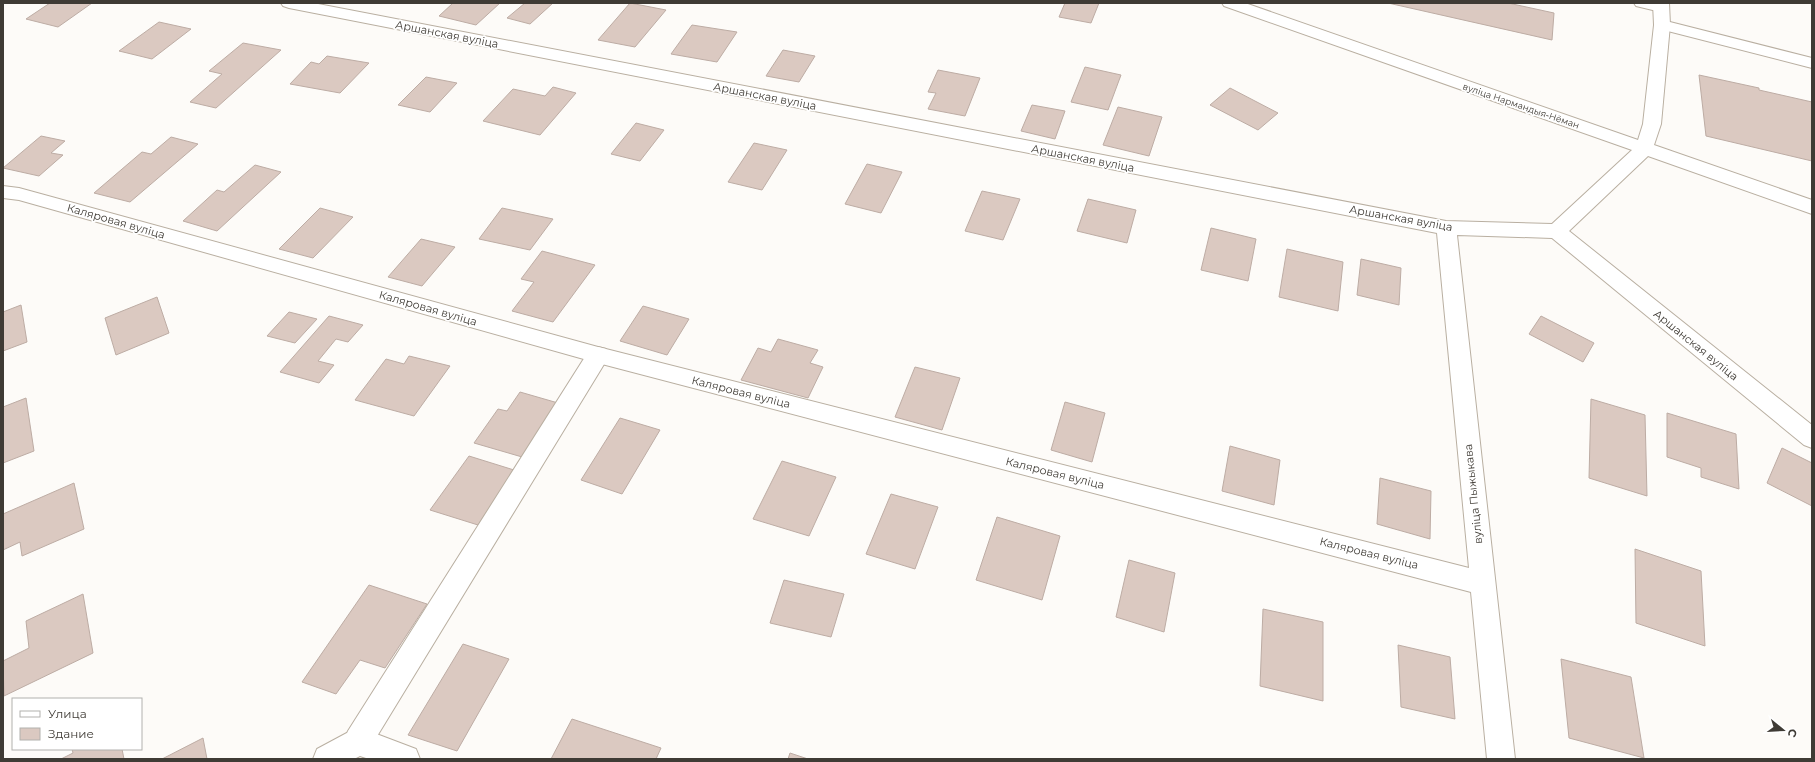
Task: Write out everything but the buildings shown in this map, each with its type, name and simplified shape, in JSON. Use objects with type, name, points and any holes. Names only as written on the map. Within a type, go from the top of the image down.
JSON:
[{"type":"street","name":"Аршанская вуліца","points":[[289,3],[1446,228],[1556,231],[1812,438]]},
{"type":"street","name":"вуліца Нармандыя-Нёман","points":[[1230,3],[1812,207]]},
{"type":"street","points":[[1556,231],[1644,149],[1652,124],[1662,25],[1661,5],[1642,3]]},
{"type":"street","points":[[1662,25],[1812,63]]},
{"type":"street","name":"Каляровая вуліца","points":[[3,192],[19,194],[598,355],[1482,583]]},
{"type":"street","name":"вуліца Пыжыкава","points":[[1446,228],[1501,759]]},
{"type":"street","points":[[327,759],[358,741],[598,355]]},
{"type":"street","points":[[358,741],[406,759]]}]
